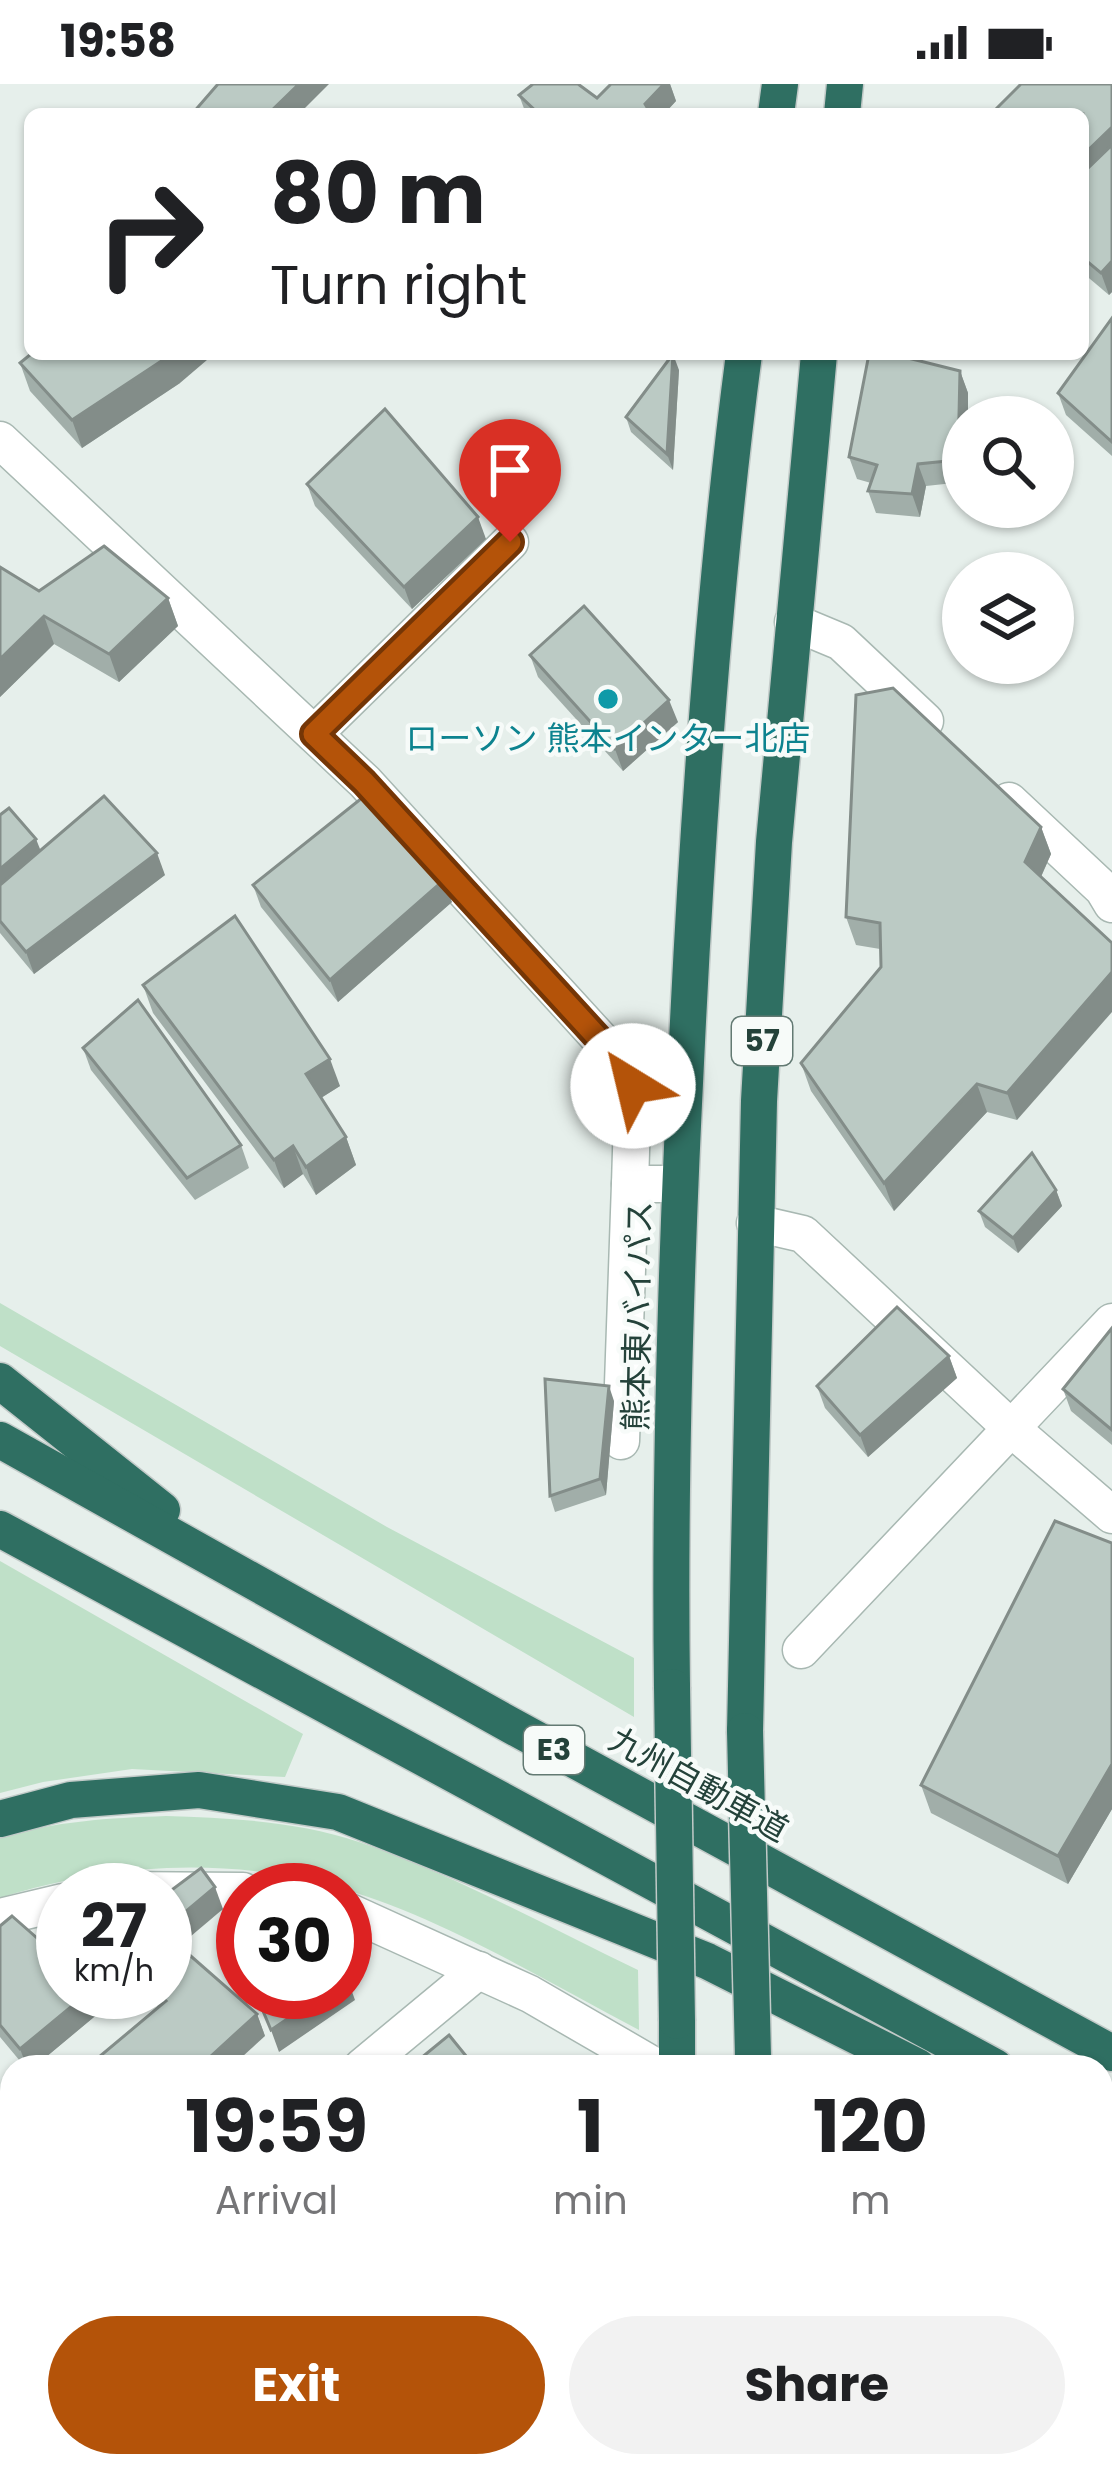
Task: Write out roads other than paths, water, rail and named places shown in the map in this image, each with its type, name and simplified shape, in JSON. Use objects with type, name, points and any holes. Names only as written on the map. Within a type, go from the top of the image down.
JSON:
[{"type":"highway","name":"熊本東バイパス","points":[[677,2055],[670,1550],[680,1184],[698,816],[743,360]]},
{"type":"highway","name":"57","points":[[753,2055],[745,1731],[754,1223],[774,842],[818,360]]},
{"type":"highway","points":[[0,1381],[241,1573]]},
{"type":"highway","name":"九州自動車道","points":[[0,1440],[1112,2053]]},
{"type":"highway","name":"E3","points":[[0,1528],[973,2055]]},
{"type":"highway","points":[[0,1819],[71,1800],[199,1790],[338,1812],[707,1961],[894,2055]]},
{"type":"street","points":[[0,440],[364,782],[610,1051],[633,1086],[621,1442]]},
{"type":"street","points":[[314,734],[510,542]]},
{"type":"street","points":[[794,622],[841,642],[956,750]]},
{"type":"street","points":[[988,781],[1103,889],[1112,904]]},
{"type":"street","points":[[630,1184],[680,1184]]},
{"type":"street","points":[[754,1223],[803,1234],[1012,1429],[1112,1514]]},
{"type":"street","points":[[801,1650],[1112,1322]]},
{"type":"street","points":[[0,1917],[36,1908]]},
{"type":"street","points":[[372,1922],[530,1994],[635,2055]]},
{"type":"street","points":[[376,2055],[478,1970]]},
{"type":"place","name":"ローソン 熊本インター北店","points":[[608,699]]}]
